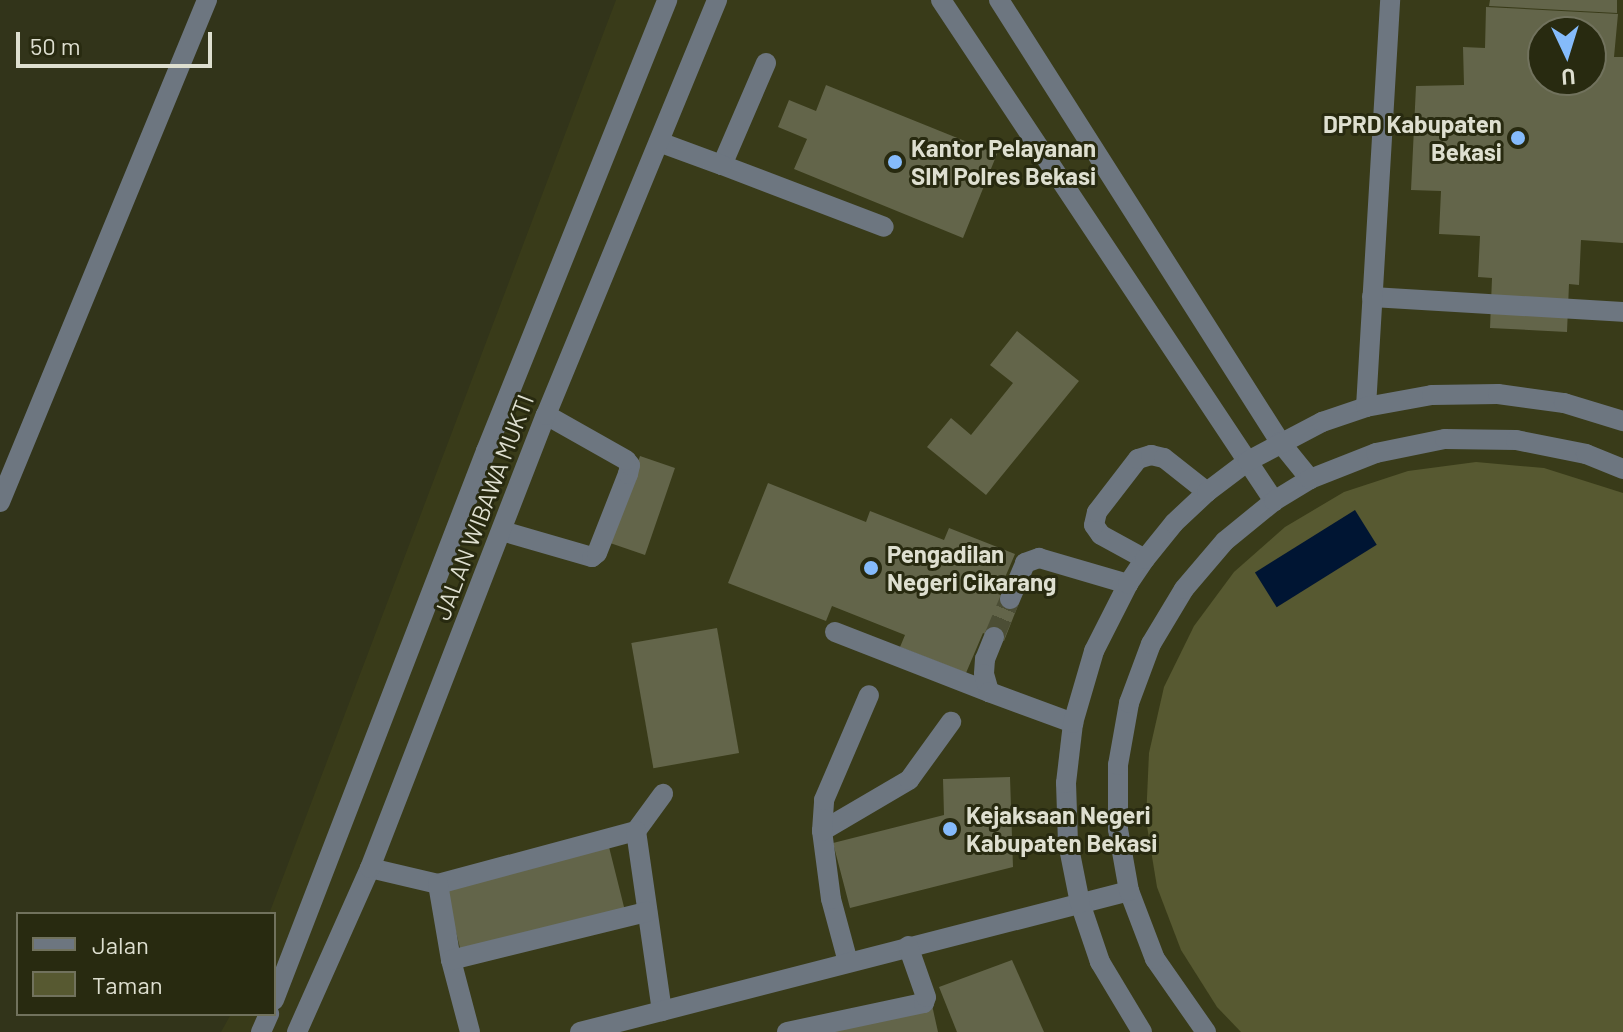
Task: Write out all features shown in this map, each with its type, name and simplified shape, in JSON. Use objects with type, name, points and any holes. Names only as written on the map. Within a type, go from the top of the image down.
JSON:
[{"type":"lane","points":[[0,502],[207,0]]},
{"type":"lane","name":"JALAN WIBAWA MUKTI","points":[[276,995],[486,451],[667,0]]},
{"type":"lane","name":"JALAN WIBAWA MUKTI","points":[[297,1032],[370,868],[546,415],[717,0]]},
{"type":"lane","points":[[941,0],[1274,501]]},
{"type":"lane","points":[[999,0],[1280,442],[1310,479]]},
{"type":"lane","points":[[1366,407],[1390,0]]},
{"type":"lane","points":[[722,165],[766,63]]},
{"type":"lane","points":[[659,142],[884,227]]},
{"type":"lane","points":[[1372,297],[1623,312]]},
{"type":"lane","points":[[1142,1032],[1100,962],[1080,903],[1068,843],[1066,783],[1073,723],[1094,651],[1128,584],[1145,559],[1174,523],[1207,492],[1248,461],[1280,442],[1366,407],[1432,395],[1498,394],[1564,403],[1623,421]]},
{"type":"lane","points":[[502,531],[592,557],[597,553],[628,474],[630,465],[626,460],[546,415]]},
{"type":"lane","points":[[1206,1032],[1155,959],[1129,891],[1118,829],[1118,765],[1129,703],[1151,644],[1184,589],[1225,541],[1274,501],[1310,479],[1376,453],[1445,439],[1516,440],[1586,454],[1623,469]]},
{"type":"lane","points":[[1145,559],[1101,535],[1094,525],[1097,512],[1138,459],[1151,455],[1164,458],[1207,492]]},
{"type":"lane","points":[[1010,599],[1025,563],[1039,558],[1128,584]]},
{"type":"lane","points":[[835,632],[1073,723]]},
{"type":"lane","points":[[989,692],[984,674],[985,659],[994,637]]},
{"type":"lane","points":[[848,962],[831,899],[822,831],[824,800],[869,695]]},
{"type":"lane","points":[[822,831],[909,780],[951,722]]},
{"type":"lane","points":[[370,868],[438,884],[636,831],[663,794]]},
{"type":"lane","points":[[636,831],[662,1011]]},
{"type":"lane","points":[[438,884],[451,960],[470,1032]]},
{"type":"lane","points":[[580,1032],[1129,891]]},
{"type":"lane","points":[[451,960],[647,912]]},
{"type":"lane","points":[[787,1032],[922,1005],[926,997],[908,946]]},
{"type":"shaded area","points":[[616,0],[1623,0],[1623,1032],[221,1032],[230,1016],[276,1016],[276,912],[270,912]]},
{"type":"green space","points":[[1476,462],[1544,468],[1623,493],[1623,1032],[1241,1032],[1217,1007],[1181,950],[1157,887],[1146,820],[1149,753],[1164,687],[1194,626],[1234,572],[1285,527],[1344,492],[1408,471]]},
{"type":"water","points":[[1355,510],[1377,545],[1277,607],[1255,573]]},
{"type":"building","points":[[1490,0],[1617,0],[1617,13],[1489,6]]},
{"type":"building","name":"DPRD Kabupaten Bekasi","points":[[1486,7],[1618,14],[1614,57],[1623,57],[1623,243],[1581,240],[1579,285],[1569,284],[1567,332],[1490,328],[1492,278],[1478,277],[1480,236],[1439,234],[1441,191],[1411,190],[1416,86],[1464,85],[1463,47],[1485,48]]},
{"type":"building","name":"Kantor Pelayanan SIM Polres Bekasi","points":[[826,85],[997,154],[963,238],[794,169],[807,139],[778,127],[789,100],[816,111]]},
{"type":"building","points":[[1017,331],[1079,381],[986,495],[927,447],[951,418],[971,435],[1013,383],[990,365]]},
{"type":"building","points":[[640,456],[675,468],[645,555],[610,543]]},
{"type":"building","name":"Pengadilan Negeri Cikarang","points":[[768,483],[866,522],[870,511],[944,540],[949,528],[1015,554],[998,594],[1019,603],[1004,641],[983,633],[966,673],[900,647],[905,635],[832,606],[826,621],[728,583]]},
{"type":"building","points":[[717,628],[739,753],[653,768],[631,643]]},
{"type":"building","name":"Kejaksaan Negeri Kabupaten Bekasi","points":[[1010,777],[1013,867],[850,908],[833,843],[944,815],[943,779]]},
{"type":"building","points":[[609,847],[624,909],[461,950],[445,888]]},
{"type":"building","points":[[1012,960],[1044,1032],[957,1032],[939,987]]},
{"type":"building","points":[[932,1005],[938,1032],[827,1032]]},
{"type":"tunnel","points":[[994,637],[1010,599]]},
{"type":"place","name":"DPRD Kabupaten Bekasi","points":[[1518,138]]},
{"type":"place","name":"Kantor Pelayanan SIM Polres Bekasi","points":[[895,162]]},
{"type":"place","name":"Pengadilan Negeri Cikarang","points":[[871,568]]},
{"type":"place","name":"Kejaksaan Negeri Kabupaten Bekasi","points":[[950,829]]}]
